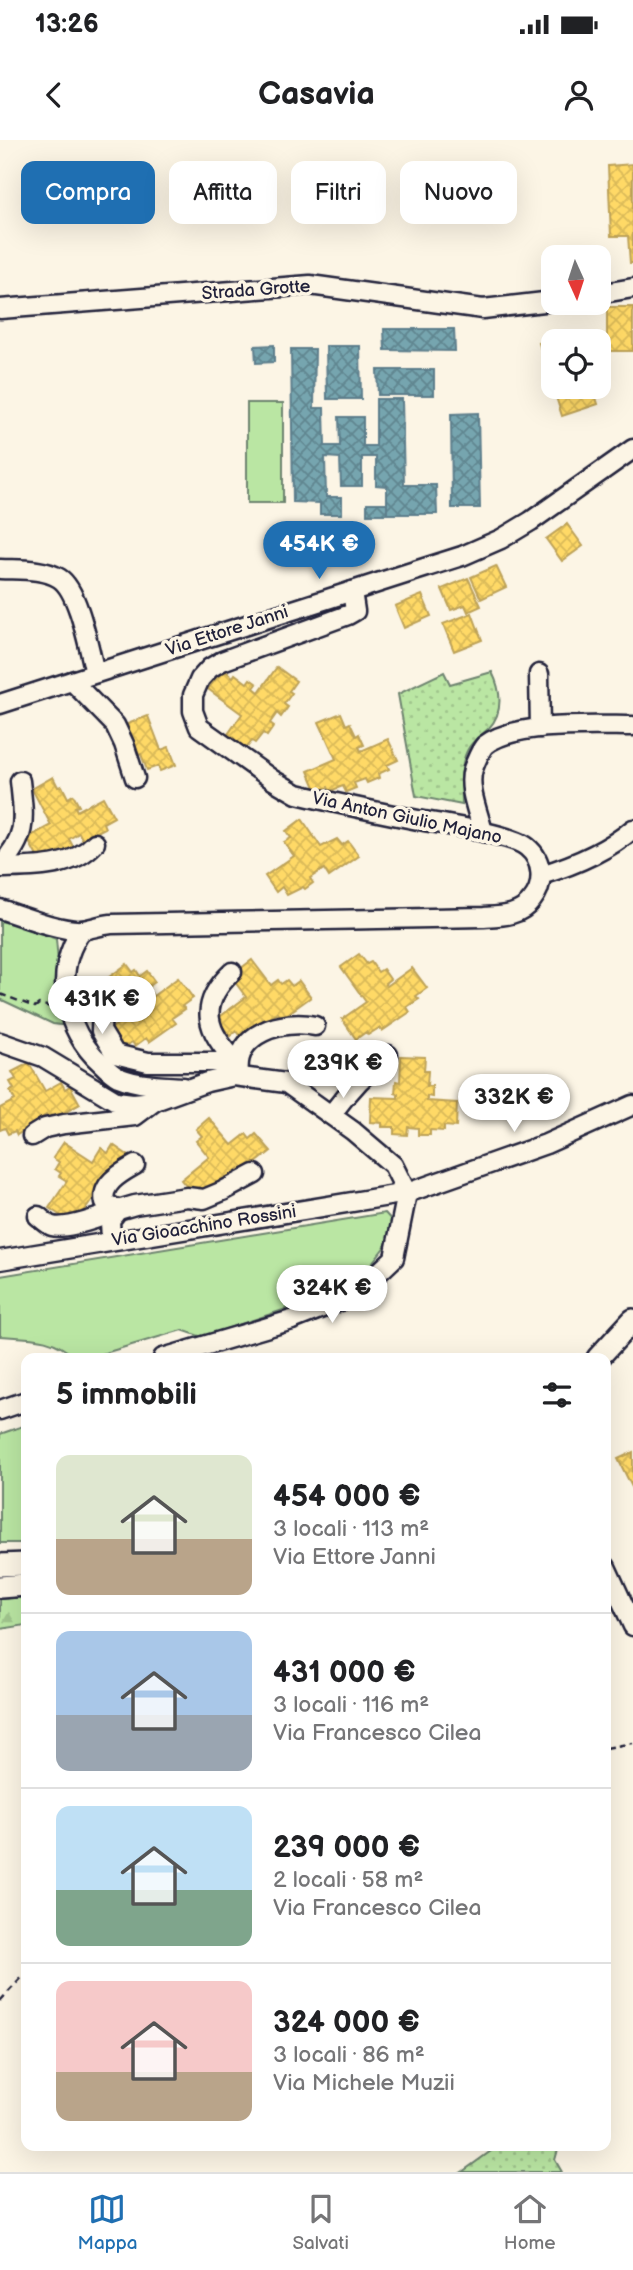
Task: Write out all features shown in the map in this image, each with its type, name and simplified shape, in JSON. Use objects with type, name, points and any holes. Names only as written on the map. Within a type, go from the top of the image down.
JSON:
[{"type":"main road","points":[[603,1353],[633,1320]]},
{"type":"main road","points":[[0,1565],[21,1564]]},
{"type":"main road","points":[[0,1587],[21,1585]]},
{"type":"street","name":"Strada Grotte","points":[[0,309],[310,285],[483,309],[541,302]]},
{"type":"street","points":[[611,292],[633,288]]},
{"type":"street","name":"Via Ettore Janni","points":[[0,704],[462,556],[501,539],[531,521],[633,449]]},
{"type":"street","points":[[0,569],[43,573],[57,576],[66,583],[75,603],[95,673]]},
{"type":"street","name":"Via Anton Giulio Majano","points":[[352,591],[355,611],[348,615],[243,653],[210,668],[200,679],[193,695],[192,711],[199,727],[273,780],[298,794],[483,832],[526,846],[536,857],[541,876]]},
{"type":"street","points":[[539,674],[540,728]]},
{"type":"street","points":[[72,681],[115,725],[131,760],[135,778]]},
{"type":"street","points":[[483,832],[473,795],[472,771],[484,746],[510,734],[554,726],[633,726]]},
{"type":"street","points":[[0,867],[15,846],[24,824],[20,781]]},
{"type":"street","points":[[0,909],[54,926],[82,930],[111,924],[508,916],[520,911],[535,897],[541,876],[599,853],[633,829]]},
{"type":"street","points":[[0,867],[60,864],[79,857],[95,843]]},
{"type":"street","points":[[82,930],[70,950],[64,975],[75,1031],[92,1055],[116,1076],[161,1086],[193,1087]]},
{"type":"street","points":[[232,972],[218,988],[212,1001],[209,1020],[220,1045],[238,1069]]},
{"type":"street","points":[[102,1006],[101,1031],[115,1054],[148,1062],[238,1069],[286,1083],[393,1164],[407,1193],[394,1258],[355,1295],[292,1320],[180,1353]]},
{"type":"street","points":[[238,1069],[239,1054],[246,1043],[267,1030],[295,1024],[315,1026]]},
{"type":"street","points":[[0,1042],[44,1057],[117,1101],[132,1103],[155,1101],[238,1069]]},
{"type":"street","points":[[331,1115],[368,1072],[388,1055]]},
{"type":"street","points":[[32,1136],[64,1124],[135,1116],[155,1101]]},
{"type":"street","name":"Via Gioacchino Rossini","points":[[0,1259],[407,1193],[545,1144],[633,1105]]},
{"type":"street","points":[[118,1210],[105,1203],[103,1198],[106,1188],[121,1173],[135,1165]]},
{"type":"street","points":[[38,1216],[53,1226],[78,1223],[118,1210],[187,1196],[204,1199],[255,1174]]},
{"type":"street","points":[[111,1241],[110,1220],[118,1210]]},
{"type":"street","points":[[0,1410],[21,1403]]},
{"type":"street","points":[[611,1578],[633,1626]]},
{"type":"path","points":[[0,994],[35,1006],[47,1004],[70,1016]]},
{"type":"path","points":[[611,1747],[633,1742]]},
{"type":"path","points":[[0,2001],[21,1978]]},
{"type":"green space","points":[[247,403],[283,403],[283,503],[247,503]]},
{"type":"green space","points":[[444,672],[450,684],[492,672],[499,693],[499,708],[494,722],[471,744],[464,757],[462,805],[416,796],[398,694]]},
{"type":"green space","points":[[0,921],[26,927],[56,939],[61,995],[69,1026],[53,1024],[0,999]]},
{"type":"green space","points":[[385,1213],[394,1223],[389,1241],[363,1274],[340,1291],[202,1337],[182,1330],[105,1353],[69,1353],[50,1342],[0,1336],[0,1276]]},
{"type":"green space","points":[[21,1427],[21,1543],[0,1543],[0,1434]]},
{"type":"green space","points":[[21,1597],[21,1626],[0,1629],[0,1599]]},
{"type":"green space","points":[[491,2151],[558,2151],[555,2160],[562,2172],[462,2172]]},
{"type":"building: Abitazioni","points":[[633,164],[633,263],[630,263],[628,236],[611,236],[608,166]]},
{"type":"building: Abitazioni","points":[[611,307],[633,307],[633,351],[611,351],[611,329],[607,329],[607,315],[611,315]]},
{"type":"building: Abitazioni","points":[[557,399],[597,399],[598,404],[562,416]]},
{"type":"building: Abitazioni","points":[[567,524],[583,546],[562,561],[546,539]]},
{"type":"building: Abitazioni","points":[[496,566],[506,587],[481,599],[471,577]]},
{"type":"building: Abitazioni","points":[[468,578],[481,606],[468,612],[465,605],[451,610],[442,589]]},
{"type":"building: Abitazioni","points":[[422,595],[431,616],[404,628],[395,606]]},
{"type":"building: Abitazioni","points":[[472,613],[482,640],[454,651],[443,624]]},
{"type":"building: Abitazioni","points":[[277,667],[296,681],[284,704],[288,707],[281,717],[277,713],[270,723],[274,726],[267,736],[263,733],[245,750],[226,737],[242,714],[208,689],[223,669],[247,683],[250,679],[257,684],[254,688],[259,692]]},
{"type":"building: Abitazioni","points":[[341,713],[346,725],[350,723],[356,736],[359,734],[364,745],[359,747],[361,751],[388,739],[398,760],[387,765],[389,769],[378,774],[379,778],[367,783],[365,779],[354,783],[356,788],[346,792],[343,786],[330,791],[328,787],[317,792],[308,771],[336,759],[319,722]]},
{"type":"building: Abitazioni","points":[[148,716],[161,750],[169,747],[176,765],[160,771],[158,766],[147,770],[141,754],[134,757],[122,726]]},
{"type":"building: Abitazioni","points":[[53,777],[68,798],[73,795],[79,806],[75,807],[77,811],[103,797],[114,817],[103,823],[105,828],[93,834],[95,839],[85,844],[79,833],[69,839],[75,850],[64,856],[62,852],[51,858],[49,854],[39,860],[27,838],[51,825],[32,789]]},
{"type":"building: Abitazioni","points":[[302,819],[321,847],[337,839],[342,845],[348,841],[359,856],[329,877],[324,869],[310,878],[313,883],[305,889],[303,887],[287,895],[282,887],[276,892],[265,876],[294,856],[284,842],[291,838],[286,831]]},
{"type":"building: Abitazioni","points":[[359,954],[367,964],[371,962],[378,972],[383,969],[390,979],[385,983],[387,986],[412,968],[427,988],[416,996],[419,999],[407,1007],[410,1012],[382,1031],[379,1028],[368,1035],[366,1032],[356,1039],[342,1019],[366,1002],[341,967]]},
{"type":"building: Abitazioni","points":[[252,960],[271,985],[278,980],[281,984],[287,980],[292,986],[299,981],[311,997],[282,1018],[278,1013],[266,1021],[268,1024],[241,1038],[236,1031],[230,1036],[217,1019],[246,997],[235,982],[241,978],[236,972]]},
{"type":"building: Abitazioni","points":[[127,964],[140,976],[147,971],[155,982],[147,988],[153,996],[178,978],[193,998],[182,1006],[185,1009],[172,1018],[176,1023],[149,1042],[146,1038],[135,1046],[132,1042],[122,1049],[108,1031],[133,1012],[108,978]]},
{"type":"building: Abitazioni","points":[[401,1056],[425,1057],[427,1086],[432,1086],[432,1097],[427,1096],[427,1101],[457,1103],[456,1127],[444,1126],[444,1131],[430,1130],[430,1135],[418,1135],[418,1128],[408,1127],[407,1135],[394,1134],[394,1127],[382,1127],[382,1123],[370,1122],[371,1097],[398,1098],[395,1093],[396,1081],[400,1082]]},
{"type":"building: Abitazioni","points":[[29,1063],[45,1091],[61,1082],[65,1089],[70,1086],[80,1104],[49,1121],[46,1115],[17,1135],[15,1131],[8,1134],[5,1128],[0,1130],[0,1108],[15,1100],[10,1091],[14,1089],[10,1082],[16,1079],[12,1072]]},
{"type":"building: Abitazioni","points":[[209,1118],[232,1145],[246,1134],[250,1139],[256,1134],[271,1151],[243,1173],[239,1168],[224,1180],[226,1182],[204,1195],[198,1188],[192,1193],[181,1180],[209,1157],[196,1141],[202,1136],[196,1129]]},
{"type":"building: Abitazioni","points":[[64,1142],[93,1161],[101,1148],[108,1153],[113,1145],[129,1156],[115,1177],[104,1183],[83,1213],[77,1217],[71,1213],[66,1219],[49,1208],[67,1181],[59,1176],[61,1173],[55,1169],[59,1162],[53,1158]]},
{"type":"building: Abitazioni","points":[[633,1452],[633,1486],[632,1487],[618,1459]]},
{"type":"building: Pubblico","points":[[384,329],[454,329],[455,351],[385,350]]},
{"type":"building: Pubblico","points":[[274,345],[274,362],[256,363],[255,346]]},
{"type":"building: Pubblico","points":[[326,346],[360,346],[361,399],[327,399]]},
{"type":"building: Pubblico","points":[[291,349],[315,349],[314,408],[324,408],[325,446],[340,446],[339,417],[363,417],[363,446],[376,446],[376,399],[402,399],[404,485],[436,485],[437,514],[387,514],[387,486],[376,485],[376,457],[362,457],[362,486],[341,486],[340,458],[325,457],[326,497],[342,497],[342,514],[320,514],[320,503],[293,502]]},
{"type":"building: Pubblico","points":[[377,370],[434,370],[434,395],[378,395]]},
{"type":"building: Pubblico","points":[[478,413],[480,508],[452,508],[451,414]]},
{"type":"building: Pubblico","points":[[367,503],[387,503],[387,514],[367,514]]}]
